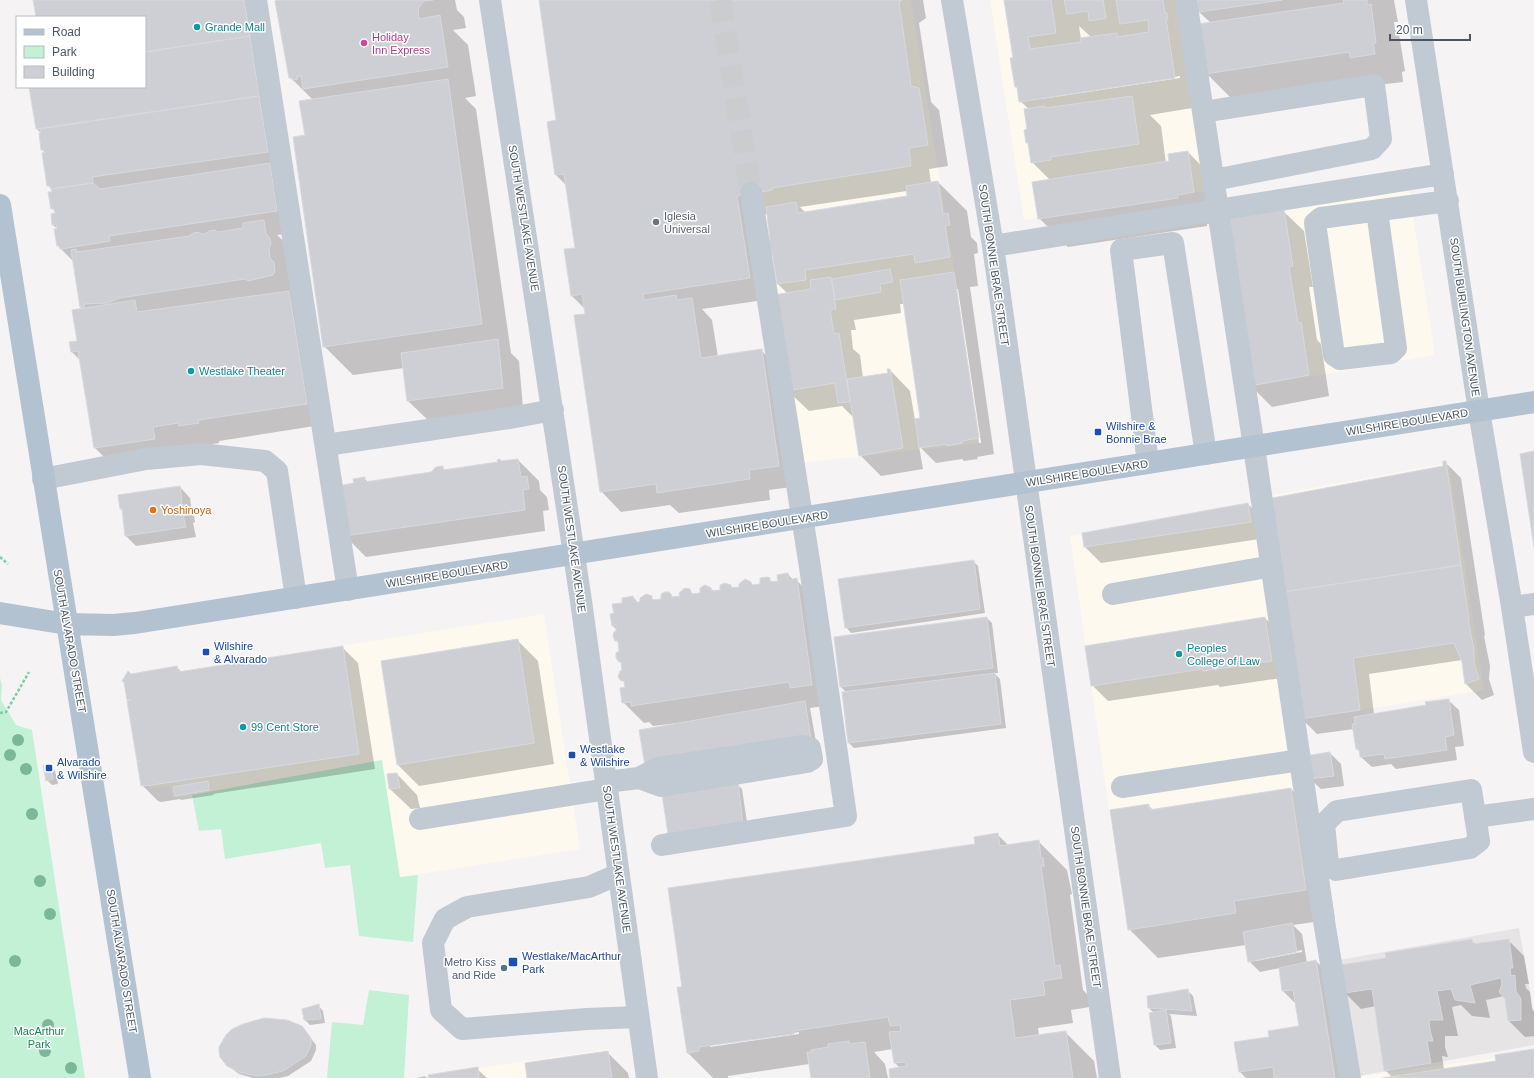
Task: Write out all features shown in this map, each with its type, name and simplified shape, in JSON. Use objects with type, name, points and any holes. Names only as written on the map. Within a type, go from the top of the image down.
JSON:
[{"type":"main road","name":"SOUTH ALVARADO STREET","points":[[0,205],[140,1078]]},
{"type":"main road","name":"WILSHIRE BOULEVARD","points":[[0,613],[67,624],[135,623],[1534,402]]},
{"type":"street","points":[[256,0],[348,590]]},
{"type":"street","name":"SOUTH WESTLAKE AVENUE","points":[[490,0],[574,554],[647,1078]]},
{"type":"street","name":"SOUTH BONNIE BRAE STREET","points":[[952,0],[992,246],[1110,1078]]},
{"type":"street","points":[[1186,0],[1272,566],[1320,903],[1350,1078]]},
{"type":"street","name":"SOUTH BURLINGTON AVENUE","points":[[1416,0],[1444,174],[1479,411],[1512,607],[1534,752]]},
{"type":"street","points":[[1203,112],[1374,85],[1381,139],[1372,149],[1214,180]]},
{"type":"street","points":[[992,246],[1444,174]]},
{"type":"street","points":[[662,845],[846,816],[802,518],[751,193]]},
{"type":"street","points":[[1377,211],[1396,348],[1391,353],[1340,359],[1334,355],[1315,223],[1321,218],[1448,201]]},
{"type":"street","points":[[1148,463],[1121,250],[1173,243],[1206,454]]},
{"type":"street","points":[[326,445],[510,418],[553,410]]},
{"type":"street","points":[[43,479],[146,459],[200,454],[265,461],[277,471],[296,598]]},
{"type":"street","points":[[1114,594],[1272,566]]},
{"type":"street","points":[[1512,607],[1534,604]]},
{"type":"street","points":[[420,819],[639,778],[661,786],[807,762],[812,759],[810,748],[836,746]]},
{"type":"street","points":[[1122,787],[1300,760]]},
{"type":"street","points":[[1471,790],[1475,817],[1479,842],[1470,848],[1336,870],[1328,864],[1324,824],[1337,812],[1471,790]]},
{"type":"street","points":[[1475,817],[1534,809]]},
{"type":"street","points":[[619,874],[589,887],[467,907],[445,919],[433,943],[441,1010],[462,1028],[638,1017]]},
{"type":"path","points":[[0,557],[8,564]]},
{"type":"path","points":[[0,713],[6,712],[29,672]]},
{"type":"shaded area","points":[[730,0],[911,0],[982,443],[800,463]]},
{"type":"shaded area","points":[[990,0],[1177,0],[1205,191],[1024,220]]},
{"type":"shaded area","points":[[1409,190],[1435,355],[1256,386],[1230,218]]},
{"type":"shaded area","points":[[1449,463],[1484,690],[1300,720],[1267,496]]},
{"type":"shaded area","points":[[1255,504],[1308,890],[1124,915],[1070,536]]},
{"type":"shaded area","points":[[544,614],[580,849],[400,877],[382,760],[173,798],[170,786],[148,788],[129,679]]},
{"type":"shaded area","points":[[1519,928],[1534,1015],[1534,1045],[1359,1076],[1339,960]]},
{"type":"shaded area","points":[[608,1049],[612,1078],[411,1078]]},
{"type":"shaded area","points":[[1534,1053],[1534,1078],[1359,1078],[1359,1076]]},
{"type":"green space","name":"MacArthur Park","points":[[0,678],[2,685],[1,700],[16,725],[32,730],[85,1078],[0,1078]]},
{"type":"green space","points":[[382,760],[400,877],[418,875],[413,942],[359,936],[350,865],[325,868],[321,843],[225,859],[221,829],[199,831],[192,795]]},
{"type":"green space","points":[[369,990],[409,995],[404,1078],[327,1078],[332,1022],[363,1025]]},
{"type":"building","name":"Grande Mall","points":[[33,0],[244,0],[250,36],[146,52],[146,16],[36,16]]},
{"type":"building","name":"Holiday Inn Express","points":[[433,0],[424,1],[418,9],[419,19],[440,15],[448,67],[303,89],[301,76],[297,76],[298,79],[292,80],[292,78],[289,78],[275,1]]},
{"type":"building","name":"Iglesia Universal","points":[[539,0],[902,0],[899,2],[911,86],[919,88],[928,145],[909,148],[911,166],[772,188],[772,190],[737,196],[750,278],[643,294],[644,300],[676,295],[677,300],[692,298],[701,358],[762,349],[779,466],[749,470],[750,479],[657,493],[656,484],[600,492],[574,315],[585,314],[582,294],[571,296],[564,249],[575,248],[564,174],[555,175],[547,122],[556,120]]},
{"type":"building","points":[[1004,0],[1051,0],[1056,33],[1028,37],[1030,49],[1081,42],[1080,38],[1117,33],[1117,37],[1149,32],[1148,20],[1120,24],[1116,0],[1163,0],[1165,13],[1167,13],[1168,19],[1166,19],[1175,78],[1019,102],[1010,58],[1013,58]]},
{"type":"building","points":[[1064,0],[1103,0],[1106,18],[1089,21],[1088,11],[1067,14]]},
{"type":"building","points":[[1197,0],[1282,0],[1199,12]]},
{"type":"building","points":[[1343,0],[1367,0],[1367,5],[1371,4],[1376,43],[1373,43],[1375,54],[1350,58],[1349,52],[1205,74],[1198,24],[1344,3]]},
{"type":"building","points":[[250,36],[259,96],[36,129],[29,88],[146,88],[146,52]]},
{"type":"building","points":[[448,79],[482,324],[323,347],[293,137],[305,135],[299,101]]},
{"type":"building","points":[[259,96],[268,152],[92,177],[93,183],[51,189],[51,186],[47,186],[42,153],[46,152],[45,150],[41,150],[40,129]]},
{"type":"building","points":[[1132,96],[1139,144],[1051,157],[1051,160],[1031,163],[1028,143],[1026,143],[1024,130],[1027,129],[1024,109],[1045,106],[1045,108]]},
{"type":"building","points":[[1188,151],[1194,192],[1178,195],[1178,198],[1038,219],[1032,182],[1169,161],[1168,154]]},
{"type":"building","points":[[270,163],[277,211],[109,236],[110,241],[62,249],[57,246],[54,229],[57,229],[56,224],[52,225],[51,214],[55,213],[54,209],[51,209],[48,192],[52,192],[51,189],[93,183],[100,189]]},
{"type":"building","points":[[938,181],[943,214],[948,213],[950,225],[945,226],[950,257],[915,263],[914,254],[805,270],[806,280],[777,284],[772,252],[768,252],[766,241],[770,240],[766,207],[796,202],[798,213],[907,196],[906,186]]},
{"type":"building","points":[[1284,210],[1293,266],[1289,267],[1298,323],[1301,322],[1309,375],[1250,386],[1224,219]]},
{"type":"building","points":[[264,220],[266,234],[270,238],[271,244],[269,248],[270,258],[274,262],[275,271],[273,275],[248,281],[245,279],[120,298],[107,303],[84,304],[84,307],[80,307],[71,250],[76,249],[77,252],[189,236],[198,232],[202,234],[214,230],[218,232],[243,228],[243,223]]},
{"type":"building","points":[[890,269],[893,282],[880,284],[881,292],[835,300],[832,279]]},
{"type":"building","points":[[954,272],[979,438],[962,441],[962,443],[947,446],[947,444],[919,448],[915,419],[920,418],[900,280]]},
{"type":"building","points":[[831,277],[836,309],[830,310],[834,334],[839,333],[850,402],[838,403],[835,383],[787,391],[773,295],[811,289],[810,280]]},
{"type":"building","name":"Westlake Theater","points":[[289,291],[307,404],[198,420],[199,423],[179,426],[178,423],[153,427],[155,439],[94,448],[78,351],[71,352],[69,342],[77,341],[72,310],[135,300],[137,312]]},
{"type":"building","points":[[498,339],[503,388],[407,401],[401,353]]},
{"type":"building","points":[[887,369],[890,369],[903,448],[859,456],[847,379],[888,373]]},
{"type":"building","points":[[1534,451],[1534,547],[1520,454]]},
{"type":"building","points":[[500,459],[501,461],[518,459],[521,477],[527,476],[529,489],[523,490],[525,510],[344,536],[338,486],[354,483],[353,479],[365,477],[365,482],[431,472],[436,467],[443,466],[443,470],[498,462],[497,460]]},
{"type":"building","points":[[1443,461],[1446,461],[1461,565],[1283,592],[1267,499],[1443,466]]},
{"type":"building","name":"Yoshinoya","points":[[180,486],[182,500],[181,505],[184,504],[185,512],[183,512],[183,515],[186,527],[125,536],[122,509],[120,509],[118,495]]},
{"type":"building","points":[[1248,503],[1251,522],[1084,547],[1082,533]]},
{"type":"building","points":[[974,560],[980,609],[845,628],[838,579]]},
{"type":"building","points":[[1461,565],[1468,620],[1474,649],[1474,662],[1479,679],[1465,684],[1462,662],[1454,643],[1353,658],[1360,710],[1300,719],[1283,592]]},
{"type":"building","points":[[788,573],[789,580],[797,578],[812,685],[790,688],[789,682],[631,706],[631,702],[622,703],[620,688],[625,687],[624,680],[621,681],[618,677],[620,671],[622,671],[621,662],[619,662],[616,658],[616,653],[619,651],[618,641],[615,641],[613,636],[614,632],[616,631],[616,625],[612,626],[610,614],[614,613],[612,604],[622,603],[622,598],[633,596],[634,602],[640,602],[640,598],[646,594],[652,596],[652,600],[661,599],[661,594],[665,592],[669,592],[672,597],[680,596],[679,593],[685,588],[690,589],[692,594],[700,593],[700,588],[705,585],[711,588],[712,591],[720,590],[720,585],[725,583],[731,585],[731,588],[739,587],[739,584],[745,579],[751,582],[752,585],[760,584],[760,578],[770,578],[770,582],[778,581],[777,575]]},
{"type":"building","points":[[987,617],[993,668],[840,687],[834,637]]},
{"type":"building","name":"Peoples College of Law","points":[[1265,617],[1272,661],[1203,671],[1203,669],[1091,686],[1085,646]]},
{"type":"building","points":[[518,639],[534,743],[397,765],[381,661]]},
{"type":"building","name":"99 Cent Store","points":[[343,646],[359,754],[141,786],[137,762],[141,760],[137,761],[127,701],[131,700],[127,700],[124,682],[122,681],[128,671],[131,674],[177,666],[178,672]]},
{"type":"building","points":[[995,673],[1001,724],[848,743],[842,692]]},
{"type":"building","points":[[1449,699],[1454,735],[1445,737],[1447,750],[1385,759],[1384,754],[1360,757],[1359,749],[1356,749],[1352,724],[1355,724],[1354,717],[1426,705],[1425,702]]},
{"type":"building","points":[[805,701],[811,738],[645,766],[639,730]]},
{"type":"building","points":[[1330,752],[1334,776],[1309,779],[1305,756]]},
{"type":"building","points":[[51,765],[53,779],[46,781],[43,766]]},
{"type":"building","points":[[397,773],[400,788],[389,789],[387,774]]},
{"type":"building","points":[[208,781],[209,790],[175,796],[173,787]]},
{"type":"building","points":[[738,783],[743,824],[668,834],[662,794]]},
{"type":"building","points":[[1291,788],[1306,890],[1234,901],[1236,913],[1128,930],[1110,810],[1149,804],[1149,810]]},
{"type":"building","points":[[998,833],[1000,846],[1039,840],[1041,858],[1043,857],[1044,866],[1041,866],[1055,966],[1060,965],[1062,978],[1043,981],[1045,995],[1010,1000],[1015,1038],[1066,1031],[1073,1078],[890,1078],[889,1069],[906,1066],[906,1062],[894,1063],[889,1032],[901,1031],[900,1025],[890,1026],[888,1017],[794,1031],[794,1034],[699,1047],[699,1051],[687,1053],[677,987],[682,987],[668,888],[975,844],[974,837]]},
{"type":"building","points":[[1292,923],[1297,952],[1248,962],[1243,932]]},
{"type":"building","points":[[1472,939],[1473,944],[1509,939],[1513,968],[1510,968],[1511,976],[1515,975],[1516,991],[1521,999],[1521,1020],[1508,1021],[1505,999],[1499,992],[1502,984],[1501,978],[1470,985],[1475,1003],[1455,1000],[1451,989],[1437,991],[1443,1020],[1429,1020],[1433,1041],[1427,1041],[1431,1063],[1384,1071],[1372,989],[1344,993],[1340,965],[1386,958],[1385,953]]},
{"type":"building","points":[[1316,960],[1335,1078],[1274,1078],[1273,1067],[1239,1072],[1234,1042],[1269,1037],[1268,1031],[1299,1026],[1293,990],[1282,991],[1279,968]]},
{"type":"building","points":[[1188,989],[1192,1011],[1148,1008],[1147,996]]},
{"type":"building","points":[[319,1004],[321,1019],[304,1020],[302,1009]]},
{"type":"building","points":[[1166,1010],[1171,1043],[1154,1045],[1149,1013]]},
{"type":"building","points":[[264,1018],[287,1020],[302,1026],[311,1038],[311,1045],[306,1056],[283,1071],[265,1075],[256,1076],[239,1072],[227,1066],[220,1057],[219,1052],[219,1047],[226,1035],[232,1029],[243,1024]]},
{"type":"building","points":[[849,1041],[849,1044],[865,1042],[870,1078],[811,1078],[807,1052],[828,1047],[828,1044]]},
{"type":"building","points":[[1534,1049],[1534,1078],[1382,1078],[1496,1061],[1495,1055]]},
{"type":"building","points":[[608,1051],[612,1078],[527,1078],[525,1063]]},
{"type":"building","points":[[478,1067],[479,1078],[428,1078],[428,1075]]},
{"type":"tunnel","points":[[720,0],[751,193]]},
{"type":"place","name":"Grande Mall","points":[[197,27]]},
{"type":"place","name":"Holiday Inn Express","points":[[364,43]]},
{"type":"place","name":"Iglesia Universal","points":[[656,222]]},
{"type":"place","name":"Westlake Theater","points":[[191,371]]},
{"type":"place","name":"Wilshire & Bonnie Brae","points":[[1098,432]]},
{"type":"place","name":"Yoshinoya","points":[[153,510]]},
{"type":"place","name":"Wilshire & Alvarado","points":[[206,652]]},
{"type":"place","name":"Peoples College of Law","points":[[1179,654]]},
{"type":"place","name":"99 Cent Store","points":[[243,727]]},
{"type":"place","name":"Westlake & Wilshire","points":[[572,755]]},
{"type":"place","name":"Alvarado & Wilshire","points":[[49,768]]},
{"type":"place","name":"Westlake/MacArthur Park","points":[[513,962]]},
{"type":"place","name":"Metro Kiss and Ride","points":[[504,968]]}]
